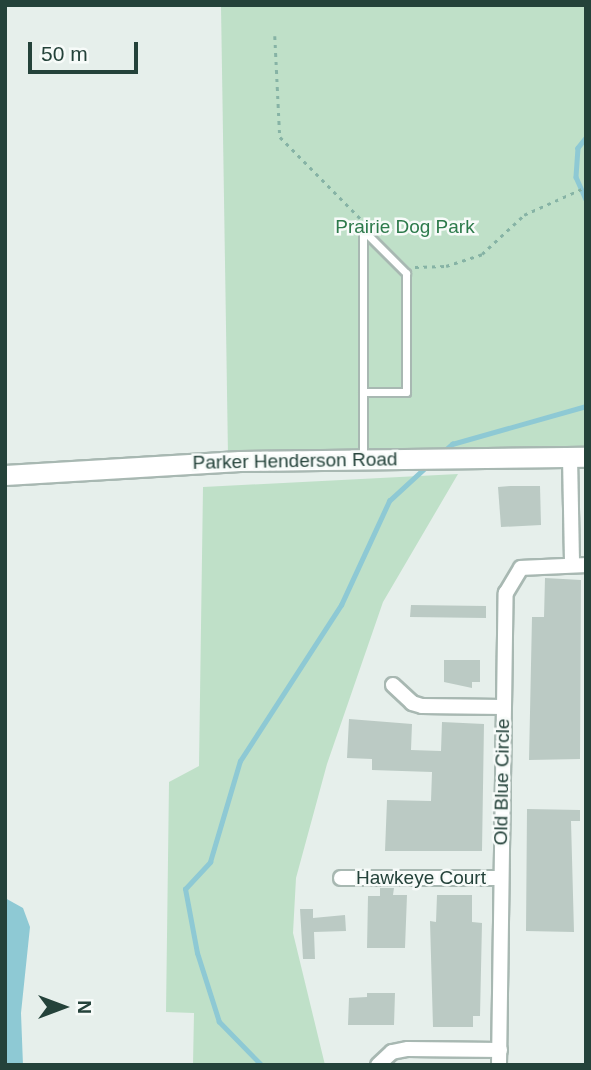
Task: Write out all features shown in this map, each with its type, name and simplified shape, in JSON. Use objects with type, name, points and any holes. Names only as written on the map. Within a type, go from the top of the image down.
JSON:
[{"type":"street","name":"Parker Henderson Road","points":[[5,475],[108,467],[385,458],[578,457]]},
{"type":"street","points":[[578,457],[579,565]]},
{"type":"street","name":"Old Blue Circle","points":[[500,1057],[506,593],[511,579],[521,568],[533,565],[579,565]]},
{"type":"street","points":[[393,685],[412,704],[503,708]]},
{"type":"street","name":"Hawkeye Court","points":[[341,878],[502,878]]},
{"type":"street","points":[[378,1065],[392,1052],[408,1049],[500,1057]]},
{"type":"lane","points":[[363,392],[406,392],[406,273],[363,230],[363,379],[363,392],[363,459]]},
{"type":"path","points":[[275,36],[280,137],[366,224]]},
{"type":"path","points":[[411,267],[446,267],[482,254],[524,215],[586,187]]},
{"type":"green space","name":"Prairie Dog Park","points":[[221,5],[586,5],[586,449],[228,455]]},
{"type":"green space","points":[[458,474],[383,602],[327,764],[296,878],[293,933],[325,1065],[193,1065],[194,1013],[166,1012],[169,782],[199,766],[203,487]]},
{"type":"water","points":[[5,898],[23,908],[30,927],[21,1013],[23,1065],[5,1065]]},
{"type":"building","points":[[540,486],[541,525],[501,527],[498,487]]},
{"type":"building","points":[[545,578],[581,580],[580,759],[529,760],[532,617],[544,617]]},
{"type":"building","points":[[411,605],[486,606],[486,618],[410,617]]},
{"type":"building","points":[[444,660],[480,660],[480,682],[472,682],[472,688],[444,682]]},
{"type":"building","points":[[349,719],[412,724],[411,750],[441,751],[442,722],[484,724],[482,851],[385,851],[387,800],[431,801],[432,772],[372,770],[372,759],[347,758]]},
{"type":"building","points":[[527,809],[580,810],[580,821],[571,821],[574,932],[526,931]]},
{"type":"building","points":[[380,888],[394,888],[393,895],[407,895],[405,948],[367,948],[368,896],[380,896]]},
{"type":"building","points":[[437,895],[472,895],[472,922],[482,923],[480,1016],[473,1016],[473,1027],[433,1027],[430,921],[436,922]]},
{"type":"building","points":[[300,909],[313,909],[313,918],[345,915],[346,931],[314,932],[315,959],[303,959]]},
{"type":"building","points":[[367,993],[395,993],[394,1025],[348,1025],[349,998],[367,997]]},
{"type":"waterway","points":[[586,138],[578,148],[576,177],[586,199]]},
{"type":"waterway","points":[[444,451],[452,444],[586,406]]},
{"type":"waterway","points":[[261,1065],[219,1022],[197,953],[185,889],[210,862],[240,761],[341,605],[389,501],[427,466]]}]
